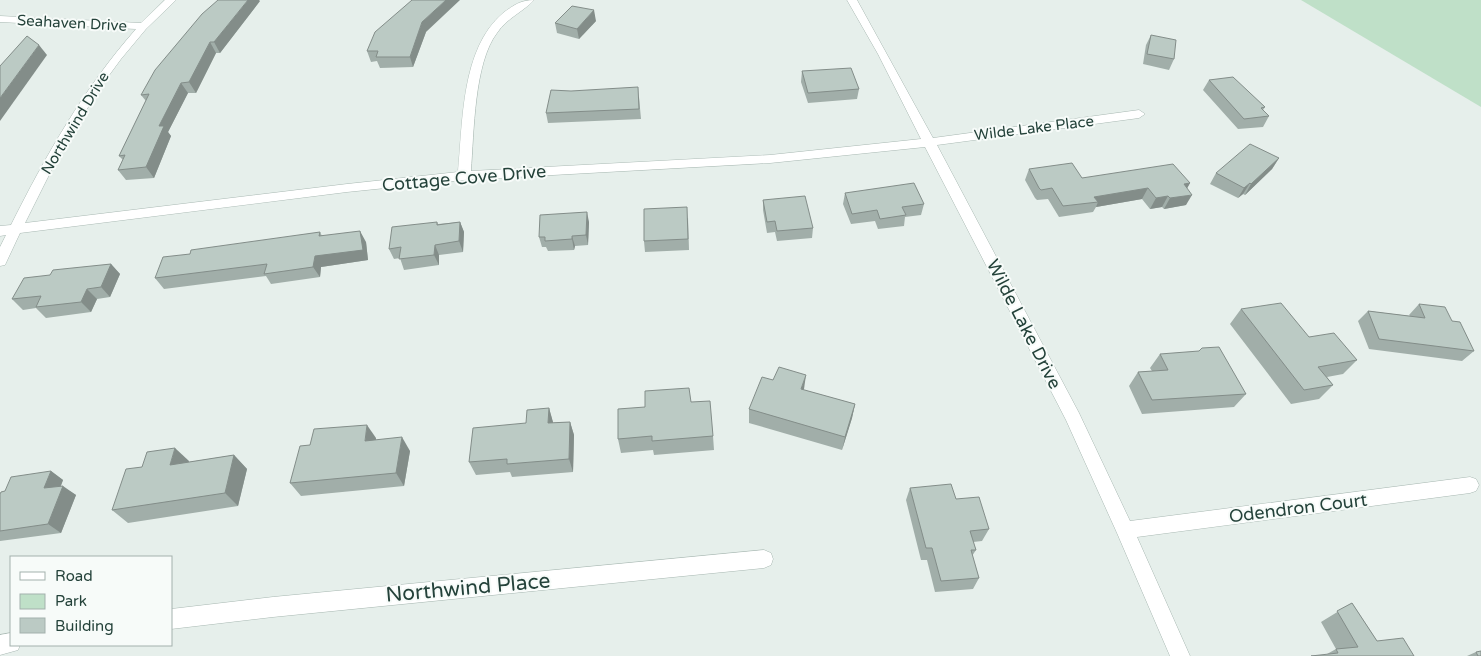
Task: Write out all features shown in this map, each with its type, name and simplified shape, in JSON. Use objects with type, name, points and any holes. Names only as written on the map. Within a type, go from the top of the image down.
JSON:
[{"type":"street","name":"Northwind Drive","points":[[0,261],[58,147],[81,108],[112,61],[171,0]]},
{"type":"street","points":[[464,176],[478,56],[493,30],[504,18],[529,0]]},
{"type":"street","name":"Wilde Lake Drive","points":[[852,0],[929,141],[1073,418],[1125,530],[1180,656]]},
{"type":"street","name":"Seahaven Drive","points":[[0,19],[144,26]]},
{"type":"street","name":"Wilde Lake Place","points":[[929,141],[1139,114]]},
{"type":"street","name":"Cottage Cove Drive","points":[[0,231],[464,176],[804,156],[929,141]]},
{"type":"street","name":"Odendron Court","points":[[1125,530],[1470,485]]},
{"type":"street","name":"Northwind Place","points":[[172,620],[273,606],[764,560]]},
{"type":"green space","points":[[1301,0],[1481,0],[1481,107]]},
{"type":"building","points":[[218,0],[248,0],[214,42],[210,42],[189,82],[181,83],[159,126],[164,126],[146,167],[118,170],[125,155],[119,156],[149,94],[141,95],[155,70],[202,14]]},
{"type":"building","points":[[412,0],[446,0],[422,22],[410,57],[376,57],[378,51],[367,51],[375,32]]},
{"type":"building","points":[[572,6],[594,10],[577,29],[555,23]]},
{"type":"building","points":[[1151,35],[1176,40],[1174,59],[1147,54]]},
{"type":"building","points":[[27,36],[39,45],[0,98],[0,66]]},
{"type":"building","points":[[851,68],[859,89],[808,93],[802,71]]},
{"type":"building","points":[[1233,77],[1265,107],[1261,108],[1269,116],[1244,119],[1209,80]]},
{"type":"building","points":[[638,87],[639,109],[546,113],[551,90],[571,91]]},
{"type":"building","points":[[1250,144],[1279,158],[1251,184],[1244,188],[1216,173]]},
{"type":"building","points":[[1072,163],[1082,178],[1173,164],[1190,183],[1184,184],[1192,195],[1156,198],[1148,188],[1094,197],[1098,202],[1063,206],[1052,188],[1041,190],[1039,188],[1029,169]]},
{"type":"building","points":[[914,183],[924,204],[902,207],[906,215],[880,219],[877,210],[852,214],[845,193]]},
{"type":"building","points":[[805,196],[813,228],[777,231],[775,221],[767,222],[763,200]]},
{"type":"building","points":[[687,207],[688,239],[644,241],[644,209]]},
{"type":"building","points":[[587,212],[586,235],[572,236],[572,239],[545,241],[545,237],[539,237],[540,215]]},
{"type":"building","points":[[437,222],[437,225],[460,222],[459,241],[435,245],[434,255],[399,259],[401,247],[389,249],[392,227]]},
{"type":"building","points":[[360,231],[363,250],[315,256],[313,267],[264,274],[267,264],[155,278],[163,257],[190,254],[191,250],[320,232],[319,236]]},
{"type":"building","points":[[111,264],[101,287],[87,289],[81,302],[36,307],[41,296],[12,299],[24,278],[50,275],[53,270]]},
{"type":"building","points":[[1281,303],[1309,337],[1334,333],[1357,360],[1318,367],[1333,385],[1304,390],[1241,309]]},
{"type":"building","points":[[1419,304],[1445,307],[1452,321],[1460,322],[1474,351],[1379,339],[1368,311],[1425,318]]},
{"type":"building","points":[[1219,347],[1246,394],[1152,400],[1138,372],[1168,370],[1160,354],[1199,351],[1202,348]]},
{"type":"building","points":[[779,367],[806,375],[801,389],[855,404],[845,437],[749,409],[762,377],[773,380]]},
{"type":"building","points":[[689,388],[691,402],[710,401],[713,436],[652,441],[652,436],[618,439],[618,409],[645,407],[645,391]]},
{"type":"building","points":[[549,408],[548,423],[570,422],[569,459],[507,464],[507,459],[469,462],[473,428],[526,423],[527,410]]},
{"type":"building","points":[[367,425],[365,441],[402,437],[396,473],[290,483],[300,446],[310,445],[314,429]]},
{"type":"building","points":[[175,448],[170,465],[234,455],[225,493],[112,510],[126,469],[142,467],[147,452]]},
{"type":"building","points":[[51,471],[44,488],[63,486],[48,524],[0,531],[0,494],[5,491],[11,477]]},
{"type":"building","points":[[951,484],[956,499],[979,497],[989,529],[970,531],[976,550],[971,550],[979,578],[941,581],[932,548],[926,548],[910,488]]},
{"type":"building","points":[[1352,603],[1377,641],[1403,638],[1414,656],[1311,656],[1338,653],[1336,649],[1358,647],[1337,611]]},
{"type":"building","points":[[1481,651],[1481,656],[1478,656],[1476,652]]}]
